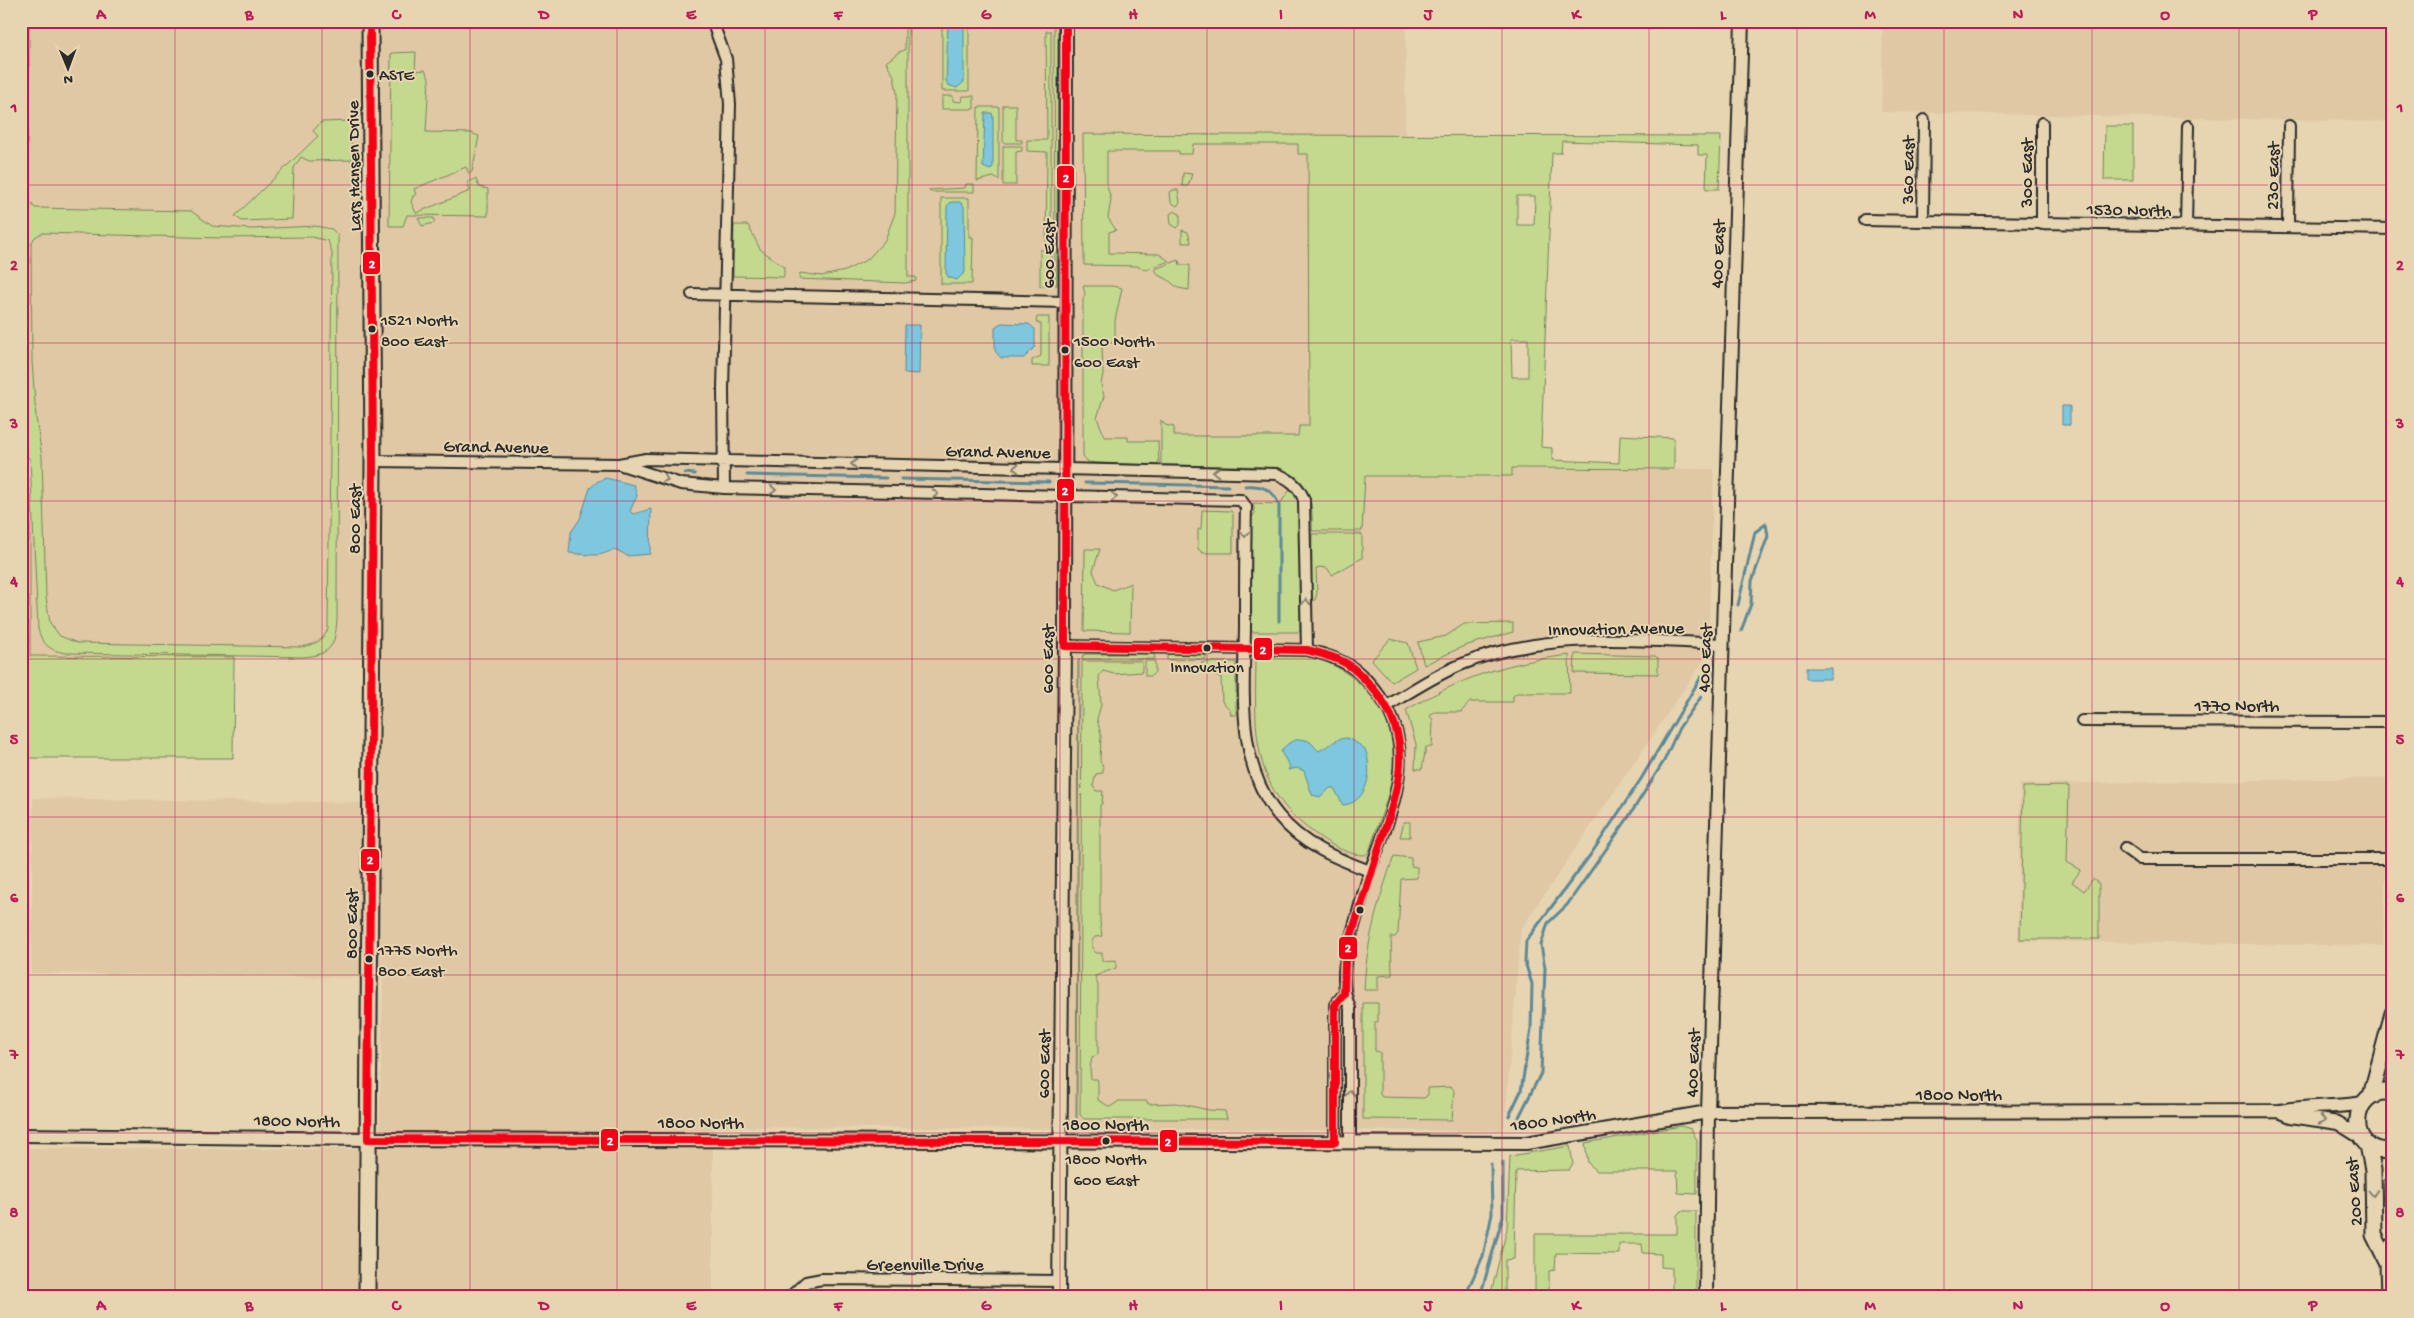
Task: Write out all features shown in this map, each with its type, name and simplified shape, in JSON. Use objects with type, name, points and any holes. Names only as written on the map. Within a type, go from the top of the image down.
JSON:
[{"type":"main road","name":"Lars Hansen Drive","points":[[370,21],[373,461]]},
{"type":"main road","name":"800 East","points":[[367,1297],[373,461]]},
{"type":"main road","points":[[2367,1099],[2393,1013]]},
{"type":"main road","points":[[2367,1099],[2380,1093],[2393,1093]]},
{"type":"main road","name":"200 East","points":[[2367,1099],[2357,1120],[2373,1170],[2374,1235],[2388,1263]]},
{"type":"main road","points":[[2365,1142],[2376,1150],[2393,1150]]},
{"type":"main road","points":[[2393,1184],[2393,1199]]},
{"type":"main road","name":"200 East","points":[[2389,1297],[2388,1263],[2393,1246]]},
{"type":"street","points":[[712,21],[726,59],[729,78],[724,294],[724,488]]},
{"type":"street","name":"600 East","points":[[1059,1297],[1065,496],[1066,21]]},
{"type":"street","name":"400 East","points":[[1706,1297],[1708,1112],[1742,21]]},
{"type":"street","name":"360 East","points":[[1923,221],[1924,120]]},
{"type":"street","name":"300 East","points":[[2042,123],[2042,224]]},
{"type":"street","points":[[2186,226],[2188,126]]},
{"type":"street","name":"230 East","points":[[2288,227],[2289,126]]},
{"type":"street","name":"1530 North","points":[[1865,220],[2393,229]]},
{"type":"street","points":[[692,294],[1066,302]]},
{"type":"street","name":"Grand Avenue","points":[[373,461],[619,464],[646,459],[724,460],[1277,474],[1292,481],[1302,493],[1305,508],[1307,650]]},
{"type":"street","name":"Grand Avenue","points":[[619,464],[681,484],[724,488],[1235,499],[1244,502],[1244,648]]},
{"type":"street","name":"Innovation Avenue","points":[[1387,706],[1428,680],[1460,665],[1501,651],[1520,647],[1573,640],[1722,644]]},
{"type":"street","points":[[1064,646],[1307,650],[1333,656],[1357,669],[1387,706],[1398,738],[1401,762],[1398,790],[1370,871],[1345,962],[1344,994],[1350,1008],[1350,1142]]},
{"type":"street","points":[[1244,648],[1246,732],[1258,782],[1278,814],[1304,840],[1332,857],[1370,871]]},
{"type":"street","name":"1770 North","points":[[2082,721],[2393,722]]},
{"type":"street","points":[[2125,848],[2140,859],[2393,859]]},
{"type":"street","points":[[1335,1142],[1335,1005],[1344,994]]},
{"type":"street","name":"1800 North","points":[[21,1135],[368,1139],[1526,1143],[1708,1112],[2279,1111],[2298,1107],[2344,1107],[2367,1099]]},
{"type":"street","name":"1800 North","points":[[2279,1111],[2292,1116],[2338,1124],[2365,1142]]},
{"type":"street","name":"Greenville Drive","points":[[792,1294],[806,1282],[822,1279],[1059,1281]]},
{"type":"shaded area","points":[[21,21],[1406,21],[1405,135],[1332,137],[1328,468],[1714,469],[1708,654],[1521,929],[1504,1131],[713,1127],[713,1297],[21,1297],[21,1148],[379,1149],[383,978],[31,973],[33,798],[381,803],[382,658],[30,657],[30,458],[21,457]]},
{"type":"shaded area","points":[[1883,21],[2393,21],[2393,122],[1881,112]]},
{"type":"shaded area","points":[[2393,778],[2393,784],[2389,785],[2383,946],[2018,941],[2020,784]]},
{"type":"green space","points":[[21,21],[29,21],[29,94],[25,196],[35,208],[191,211],[212,226],[252,229],[315,226],[332,229],[338,236],[337,619],[335,636],[330,647],[321,654],[304,657],[66,653],[52,649],[42,639],[38,629],[30,460],[26,454],[21,454]],"holes":[[[43,233],[221,238],[312,237],[328,241],[332,253],[328,629],[317,642],[301,647],[77,643],[60,636],[50,623],[46,597],[42,457],[36,418],[32,361],[31,244],[35,237]]]},
{"type":"green space","points":[[905,21],[908,21],[908,277],[916,277],[916,281],[905,283],[799,279],[800,273],[822,276],[845,271],[868,259],[885,240],[895,213],[897,93],[894,76],[886,62],[899,52],[905,50]]},
{"type":"green space","points":[[942,21],[969,21],[969,91],[942,91]]},
{"type":"green space","points":[[1054,21],[1057,21],[1058,35],[1057,285],[1055,285]]},
{"type":"green space","points":[[1046,31],[1051,31],[1051,286],[1040,286],[1040,250],[1046,250],[1047,152],[1027,151],[1027,140],[1047,140]]},
{"type":"green space","points":[[416,52],[415,71],[425,70],[429,78],[426,132],[471,133],[479,136],[472,172],[469,174],[466,167],[414,189],[416,195],[413,196],[411,202],[416,213],[470,191],[467,182],[476,179],[479,187],[488,189],[488,216],[407,215],[403,226],[389,226],[391,53]]},
{"type":"green space","points":[[942,96],[953,96],[953,101],[962,102],[963,96],[974,96],[974,109],[942,109]]},
{"type":"green space","points":[[1003,105],[1016,105],[1016,140],[1022,140],[1022,143],[1003,143]]},
{"type":"green space","points":[[978,107],[999,107],[999,180],[993,177],[977,181]]},
{"type":"green space","points":[[351,121],[352,160],[309,161],[301,157],[294,168],[292,219],[242,221],[235,216],[318,136],[313,131],[321,122]]},
{"type":"green space","points":[[2105,126],[2133,126],[2133,180],[2104,180]]},
{"type":"green space","points":[[1083,134],[1721,136],[1719,189],[1706,189],[1707,155],[1698,155],[1698,145],[1562,141],[1561,153],[1552,153],[1541,447],[1552,448],[1552,460],[1619,463],[1620,435],[1674,438],[1674,469],[1512,468],[1512,476],[1365,476],[1362,531],[1312,531],[1312,510],[1309,495],[1303,483],[1283,471],[1253,467],[1161,465],[1161,420],[1165,425],[1174,427],[1174,436],[1298,436],[1299,426],[1309,426],[1308,154],[1298,154],[1298,144],[1193,144],[1192,154],[1179,154],[1179,151],[1107,151],[1107,185],[1111,199],[1108,218],[1116,230],[1109,232],[1109,253],[1159,254],[1169,261],[1146,270],[1137,266],[1084,265]],"holes":[[[1517,196],[1535,196],[1534,225],[1517,225]],[[1511,339],[1528,339],[1528,377],[1512,377]]]},
{"type":"green space","points":[[1003,146],[1022,146],[1022,151],[1016,152],[1016,185],[1003,185]]},
{"type":"green space","points":[[1183,173],[1192,174],[1188,186],[1182,186]]},
{"type":"green space","points":[[966,184],[974,184],[974,192],[930,192],[928,190],[965,188]]},
{"type":"green space","points":[[1178,190],[1180,202],[1177,206],[1171,202],[1170,192]]},
{"type":"green space","points":[[941,198],[969,198],[969,237],[973,237],[972,284],[941,284]]},
{"type":"green space","points":[[1174,211],[1180,214],[1180,225],[1177,228],[1171,224],[1170,214]]},
{"type":"green space","points":[[418,218],[434,218],[434,223],[422,226]]},
{"type":"green space","points":[[734,225],[748,225],[760,249],[784,267],[784,277],[733,276]]},
{"type":"green space","points":[[1182,230],[1188,232],[1191,243],[1182,243]]},
{"type":"green space","points":[[1179,260],[1180,265],[1190,265],[1189,290],[1178,288],[1167,279],[1158,275],[1155,269]]},
{"type":"green space","points":[[1083,286],[1122,288],[1115,321],[1115,342],[1106,342],[1102,346],[1103,374],[1101,384],[1104,396],[1097,418],[1105,437],[1128,437],[1128,441],[1158,441],[1159,465],[1088,462],[1083,456],[1083,299],[1085,294]]},
{"type":"green space","points":[[1037,317],[1049,317],[1049,366],[1032,366],[1032,360],[1041,356],[1041,324],[1036,322]]},
{"type":"green space","points":[[1291,488],[1298,499],[1301,510],[1300,632],[1250,632],[1251,519],[1255,513],[1253,503],[1280,504]]},
{"type":"green space","points":[[1202,510],[1231,511],[1233,514],[1233,553],[1203,553],[1198,549],[1198,529],[1201,529]]},
{"type":"green space","points":[[21,523],[30,523],[30,656],[234,657],[233,758],[21,758]]},
{"type":"green space","points":[[1312,534],[1362,534],[1362,558],[1332,575],[1327,568],[1319,567],[1316,569],[1317,593],[1315,600],[1311,602]]},
{"type":"green space","points":[[1085,549],[1100,549],[1093,571],[1098,583],[1113,590],[1131,583],[1130,632],[1084,631]]},
{"type":"green space","points":[[1513,623],[1513,632],[1464,646],[1424,665],[1418,642],[1446,636],[1464,624]]},
{"type":"green space","points":[[1390,639],[1408,643],[1416,668],[1392,682],[1372,660]]},
{"type":"green space","points":[[1154,654],[1155,659],[1082,659],[1083,655]]},
{"type":"green space","points":[[1167,654],[1206,655],[1206,659],[1167,660]]},
{"type":"green space","points":[[1575,654],[1655,656],[1658,658],[1658,674],[1574,673]]},
{"type":"green space","points":[[1262,655],[1302,655],[1333,665],[1363,687],[1375,701],[1384,717],[1391,734],[1394,753],[1393,772],[1389,792],[1369,852],[1365,855],[1348,852],[1320,837],[1297,819],[1280,800],[1269,780],[1261,759],[1257,736],[1256,660]]},
{"type":"green space","points":[[1569,655],[1570,693],[1517,693],[1513,696],[1513,702],[1470,702],[1461,712],[1434,712],[1430,716],[1433,720],[1432,747],[1426,747],[1422,769],[1415,769],[1416,744],[1406,710],[1465,680],[1485,673],[1524,662]]},
{"type":"green space","points":[[1079,659],[1077,1119],[1076,1120],[1078,662]]},
{"type":"green space","points":[[1082,661],[1142,661],[1142,672],[1114,674],[1103,671],[1099,676],[1101,705],[1097,719],[1101,735],[1100,761],[1103,773],[1096,774],[1093,786],[1096,791],[1103,791],[1102,804],[1100,805],[1100,923],[1102,936],[1095,937],[1092,941],[1092,948],[1096,953],[1102,953],[1102,961],[1116,960],[1116,968],[1095,976],[1098,986],[1098,1055],[1092,1057],[1091,1079],[1097,1079],[1098,1082],[1098,1100],[1110,1107],[1119,1101],[1147,1101],[1148,1104],[1177,1103],[1209,1110],[1225,1111],[1227,1119],[1084,1119],[1080,1115]]},
{"type":"green space","points":[[1145,661],[1155,661],[1155,672],[1151,676],[1145,676]]},
{"type":"green space","points":[[1202,662],[1236,662],[1236,715],[1231,715],[1230,709],[1222,702],[1221,677],[1214,676],[1214,673],[1208,671],[1207,667],[1201,667]]},
{"type":"green space","points":[[2069,786],[2067,862],[2081,870],[2072,882],[2084,891],[2093,879],[2099,884],[2099,939],[2020,939],[2023,787]]},
{"type":"green space","points":[[1404,822],[1410,822],[1410,837],[1400,837]]},
{"type":"green space","points":[[1394,856],[1411,858],[1411,866],[1417,867],[1417,878],[1401,879],[1398,933],[1395,937],[1391,937],[1392,975],[1378,976],[1378,990],[1364,990],[1367,956],[1374,922]]},
{"type":"green space","points":[[1363,1003],[1378,1003],[1378,1022],[1375,1022],[1375,1051],[1380,1052],[1380,1094],[1382,1097],[1424,1098],[1428,1095],[1428,1088],[1451,1087],[1454,1090],[1452,1120],[1363,1119]]},
{"type":"green space","points":[[1681,1126],[1691,1129],[1697,1140],[1697,1194],[1678,1193],[1677,1171],[1597,1171],[1588,1163],[1585,1143]]},
{"type":"green space","points":[[1570,1146],[1573,1163],[1569,1170],[1516,1171],[1514,1259],[1505,1260],[1505,1297],[1490,1297],[1507,1229],[1510,1156]]},
{"type":"green space","points":[[1681,1211],[1696,1211],[1696,1297],[1662,1297],[1662,1292],[1672,1292],[1672,1268],[1661,1267],[1661,1254],[1643,1253],[1642,1244],[1619,1244],[1619,1254],[1556,1253],[1555,1270],[1549,1271],[1549,1291],[1555,1291],[1555,1297],[1535,1297],[1535,1234],[1677,1234],[1677,1215]]},
{"type":"water","points":[[948,21],[964,23],[964,82],[957,88],[948,85],[946,81]]},
{"type":"water","points":[[985,113],[992,113],[993,116],[993,167],[990,170],[983,167]]},
{"type":"water","points":[[951,202],[960,202],[964,206],[965,272],[957,280],[948,277],[946,273],[947,206]]},
{"type":"water","points":[[1001,323],[1029,324],[1035,329],[1035,347],[1024,358],[1001,358],[995,351],[995,327]]},
{"type":"water","points":[[905,325],[920,325],[919,374],[904,373]]},
{"type":"water","points":[[2062,406],[2070,406],[2070,425],[2062,425]]},
{"type":"water","points":[[606,478],[634,485],[637,496],[630,511],[633,514],[651,509],[650,554],[627,556],[618,551],[597,555],[569,553],[571,532],[580,519],[590,488],[598,481]]},
{"type":"water","points":[[1806,668],[1831,668],[1831,679],[1806,679]]},
{"type":"water","points":[[1346,738],[1365,749],[1369,765],[1367,783],[1359,798],[1352,803],[1343,805],[1334,788],[1330,788],[1321,797],[1312,795],[1304,771],[1297,768],[1288,770],[1290,767],[1281,752],[1289,743],[1297,740],[1302,739],[1310,742],[1319,751],[1339,739]]},
{"type":"waterway","points":[[685,473],[695,474]]},
{"type":"waterway","points":[[747,475],[886,478]]},
{"type":"waterway","points":[[901,479],[1049,482]]},
{"type":"waterway","points":[[1085,483],[1146,484]]},
{"type":"waterway","points":[[1148,484],[1228,486]]},
{"type":"waterway","points":[[1245,486],[1257,486],[1266,489],[1274,495],[1279,505],[1279,621]]},
{"type":"waterway","points":[[1738,605],[1755,532],[1766,524]]},
{"type":"waterway","points":[[1741,631],[1751,604],[1752,581],[1768,536],[1766,524]]},
{"type":"waterway","points":[[1509,1116],[1521,1091],[1531,1029],[1532,984],[1525,962],[1526,941],[1591,854],[1641,779],[1701,677]]},
{"type":"waterway","points":[[1519,1117],[1541,1073],[1545,968],[1541,945],[1548,923],[1567,905],[1628,818],[1664,761],[1679,728],[1701,697]]},
{"type":"waterway","points":[[1480,1297],[1503,1216],[1503,1163]]},
{"type":"waterway","points":[[1469,1297],[1469,1287],[1483,1256],[1492,1214],[1491,1164]]},
{"type":"transit line","name":"2","points":[[368,1139],[373,461],[370,21]]},
{"type":"transit line","name":"2","points":[[1065,646],[1066,21]]},
{"type":"transit line","name":"2","points":[[1065,646],[1307,650],[1330,656],[1353,668],[1376,692],[1389,711],[1397,731],[1400,750],[1400,770],[1391,810],[1349,942],[1345,962],[1344,994],[1335,1005],[1335,1142]]},
{"type":"transit line","name":"2","points":[[368,1139],[1335,1142]]},
{"type":"place","name":"ASTE","points":[[370,74]]},
{"type":"place","name":"1521 North 800 East","points":[[372,329]]},
{"type":"place","name":"1500 North 600 East","points":[[1065,350]]},
{"type":"place","name":"Innovation","points":[[1207,648]]},
{"type":"place","name":"1775 North 800 East","points":[[369,959]]},
{"type":"place","name":"1800 North 600 East","points":[[1106,1141]]}]
